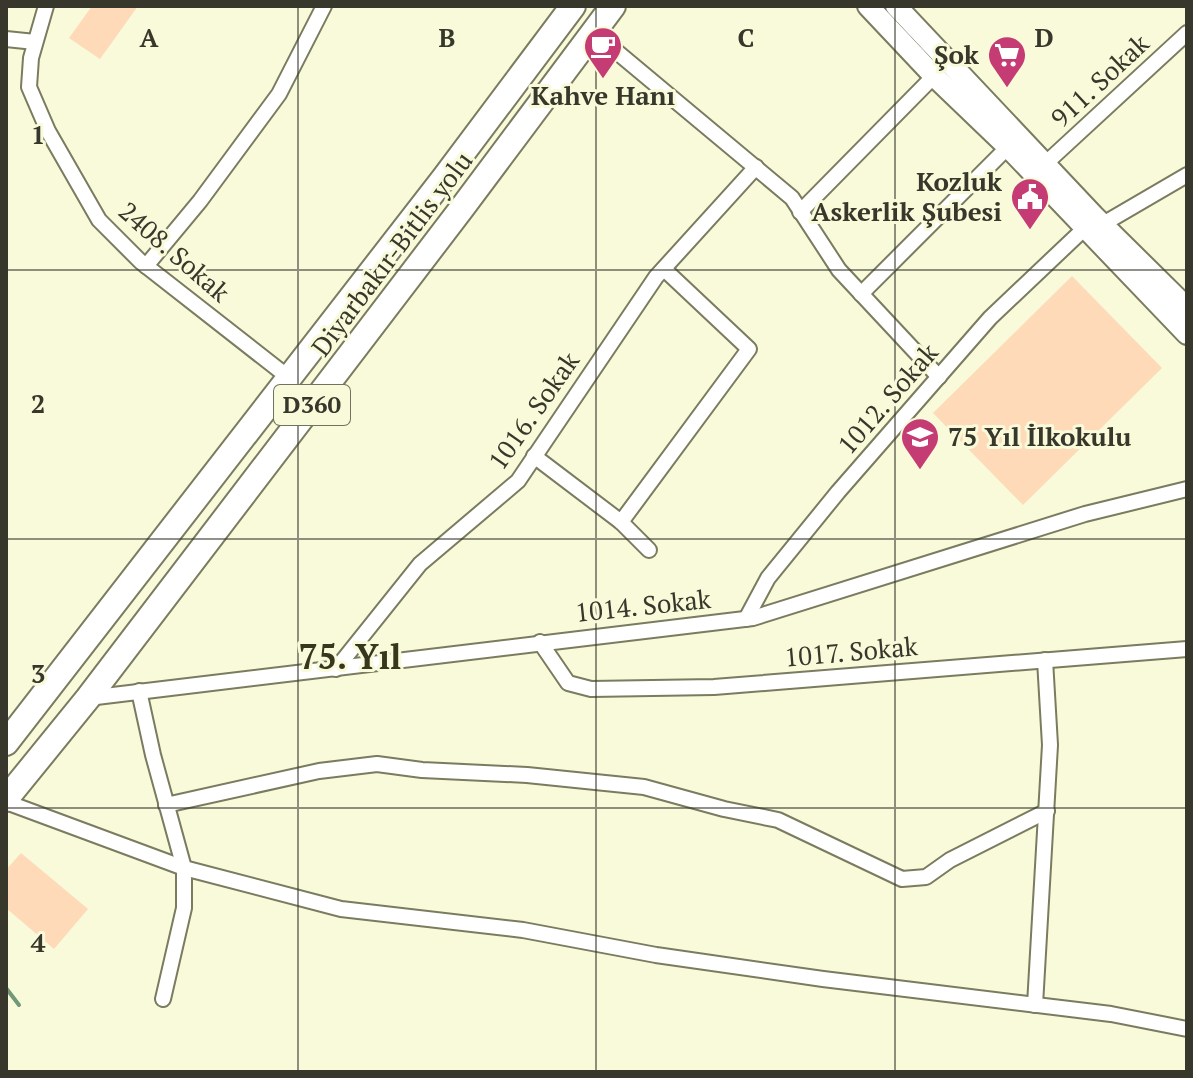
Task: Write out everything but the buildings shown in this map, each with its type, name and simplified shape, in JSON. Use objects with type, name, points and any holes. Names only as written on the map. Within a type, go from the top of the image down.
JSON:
[{"type":"highway","name":"Diyarbakır-Bitlis yolu","points":[[10,733],[435,190],[573,6]]},
{"type":"highway","name":"Diyarbakır-Bitlis yolu","points":[[6,800],[88,698],[613,6]]},
{"type":"main road","points":[[868,6],[934,76],[1008,147],[1187,308]]},
{"type":"main road","points":[[896,6],[1045,164],[1187,334]]},
{"type":"street","name":"2408. Sokak","points":[[46,6],[31,58],[29,87],[48,131],[99,220],[146,266],[288,377]]},
{"type":"street","points":[[146,266],[200,201],[279,94],[324,6]]},
{"type":"street","points":[[593,32],[792,198],[839,270],[939,377]]},
{"type":"street","name":"911. Sokak","points":[[1045,164],[1187,33]]},
{"type":"street","points":[[6,39],[35,42]]},
{"type":"street","points":[[800,212],[934,76]]},
{"type":"street","points":[[861,294],[1008,147]]},
{"type":"street","name":"1016. Sokak","points":[[336,669],[420,564],[518,481],[664,269],[756,167]]},
{"type":"street","name":"1012. Sokak","points":[[746,619],[768,578],[838,492],[990,318],[1094,225],[1187,175]]},
{"type":"street","points":[[621,522],[749,349],[664,269]]},
{"type":"street","points":[[534,456],[621,522],[649,550]]},
{"type":"street","name":"1014. Sokak","points":[[88,698],[746,619],[1085,514],[1187,489]]},
{"type":"street","name":"1017. Sokak","points":[[540,642],[568,683],[591,689],[714,687],[1187,649]]},
{"type":"street","points":[[1035,1005],[1050,745],[1045,660]]},
{"type":"street","points":[[139,691],[184,868],[184,908],[163,999]]},
{"type":"street","points":[[166,805],[319,771],[377,764],[422,770],[542,776],[644,787],[778,820],[902,879],[926,877],[950,860],[1047,811]]},
{"type":"street","points":[[6,800],[184,868],[341,909],[523,930],[656,955],[1111,1014],[1187,1029]]},
{"type":"shaded area","points":[[92,6],[138,6],[100,59],[69,38]]},
{"type":"shaded area","points":[[1072,276],[1162,368],[1023,505],[933,413]]},
{"type":"shaded area","points":[[21,853],[88,909],[54,949],[6,908],[6,870]]},
{"type":"waterway","points":[[6,988],[19,1005]]},
{"type":"place","name":"Kahve Hanı","points":[[603,80]]},
{"type":"place","name":"Şok","points":[[1007,89]]},
{"type":"place","name":"Kozluk Askerlik Şubesi","points":[[1030,231]]},
{"type":"place","name":"75 Yıl İlkokulu","points":[[920,471]]},
{"type":"district","name":"75. Yıl","points":[[350,657]]}]
